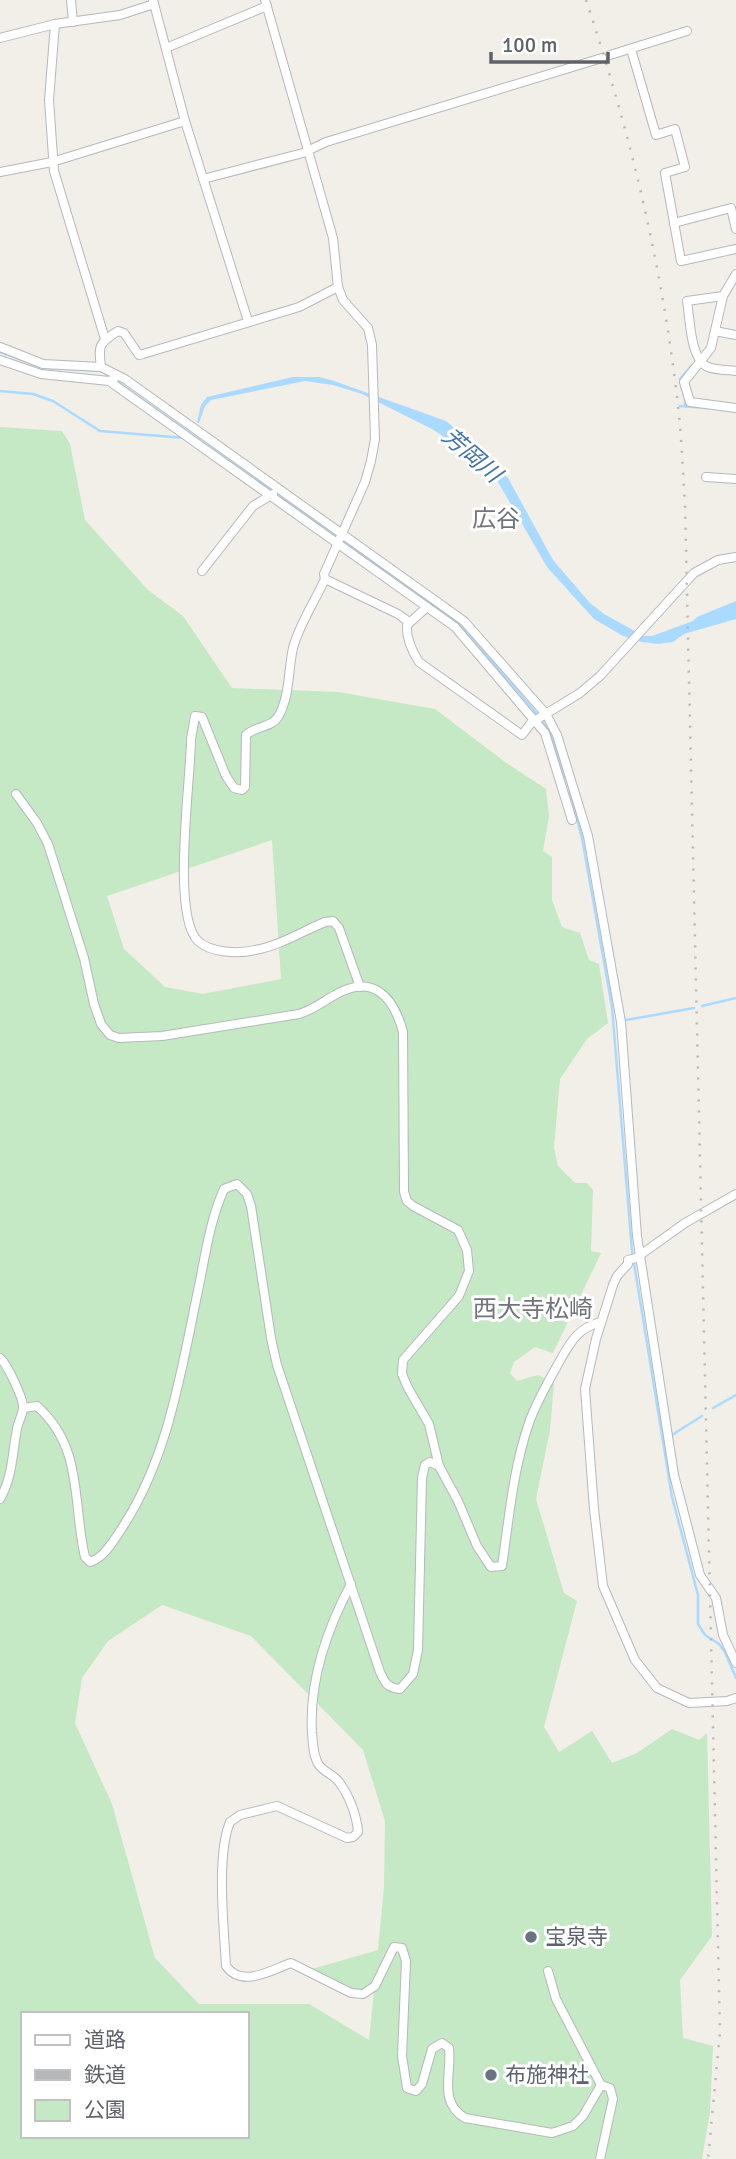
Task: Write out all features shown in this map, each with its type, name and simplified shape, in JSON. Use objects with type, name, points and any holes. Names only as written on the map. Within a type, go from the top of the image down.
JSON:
[{"type":"street","points":[[71,0],[73,22]]},
{"type":"street","points":[[0,38],[55,24],[120,15],[153,2],[203,179],[248,321]]},
{"type":"street","points":[[166,48],[266,3],[333,238],[342,300],[360,317],[371,336],[374,398],[375,439],[365,482],[294,646],[284,705],[278,718],[246,735],[245,787],[242,790],[234,788],[226,776],[202,717],[195,716],[191,738],[184,886],[188,919],[198,941],[215,950],[251,951],[263,949],[325,922],[333,922],[339,928],[360,987]]},
{"type":"street","points":[[55,24],[49,100],[52,162],[105,339]]},
{"type":"street","points":[[203,179],[303,153],[326,142],[687,31]]},
{"type":"street","points":[[631,49],[656,135],[675,129],[685,167],[665,173],[681,261],[736,249]]},
{"type":"street","points":[[0,172],[52,162],[186,121]]},
{"type":"street","points":[[674,223],[731,208],[736,229]]},
{"type":"street","points":[[736,274],[723,296],[710,348],[684,382],[690,402],[736,408]]},
{"type":"street","points":[[101,367],[99,349],[105,339],[118,331],[121,331],[139,355],[299,307],[338,287]]},
{"type":"street","points":[[723,296],[687,301],[696,354],[709,368],[736,372]]},
{"type":"street","points":[[715,331],[736,335]]},
{"type":"street","points":[[0,347],[43,364],[101,367],[455,627],[557,735],[573,782],[596,875],[621,1022],[635,1258],[678,1492],[700,1575],[716,1598],[723,1635],[736,1663]]},
{"type":"street","points":[[0,359],[41,374],[114,379]]},
{"type":"street","points":[[706,477],[736,479]]},
{"type":"street","points":[[202,571],[253,506],[274,492]]},
{"type":"street","points":[[340,540],[464,621],[540,717],[572,820]]},
{"type":"street","points":[[427,607],[409,622],[406,632],[412,650],[424,667],[522,735],[540,717],[591,685],[700,568],[736,557]]},
{"type":"street","points":[[325,579],[398,614],[409,622]]},
{"type":"street","points":[[16,794],[48,844],[84,958],[94,1004],[101,1024],[110,1035],[119,1038],[152,1037],[299,1014],[345,990],[360,987],[375,989],[388,998],[404,1032],[403,1175],[407,1201],[458,1230],[467,1250],[469,1271],[459,1296],[420,1338],[403,1360],[402,1366],[408,1388],[433,1436],[439,1466],[485,1562],[491,1567],[502,1566],[519,1458],[542,1392],[575,1336],[585,1327],[601,1322]]},
{"type":"street","points":[[23,1408],[37,1406],[65,1442],[73,1466],[85,1557],[90,1562],[94,1561],[106,1550],[131,1515],[162,1447],[172,1413],[210,1231],[224,1189],[237,1185],[247,1194],[251,1206],[277,1365],[380,1672],[391,1688],[400,1689],[413,1674],[418,1650],[422,1478],[425,1465],[430,1462],[439,1466]]},
{"type":"street","points":[[735,1700],[689,1703],[657,1688],[635,1660],[606,1596],[594,1509],[586,1389],[601,1322],[617,1276],[635,1258],[685,1223],[736,1194]]},
{"type":"street","points":[[0,1359],[8,1367],[23,1408],[13,1466],[0,1499]]},
{"type":"street","points":[[351,1584],[338,1610],[326,1645],[311,1700],[311,1715],[315,1754],[320,1766],[339,1781],[354,1812],[358,1832],[353,1837],[339,1836],[277,1806],[240,1815],[230,1822],[224,1849],[222,1908],[226,1966],[231,1973],[249,1978],[291,1963],[351,1993],[363,1994],[375,1986],[394,1947],[402,1948],[406,1961],[402,2056],[407,2088],[416,2091],[422,2084],[432,2049],[442,2043],[449,2048],[451,2063],[447,2082],[450,2106],[466,2118],[552,2133],[573,2126],[583,2116],[601,2085]]},
{"type":"street","points":[[548,1971],[555,1999],[601,2085],[610,2088],[613,2099],[600,2159]]},
{"type":"green space","points":[[0,427],[62,431],[70,444],[85,520],[148,590],[183,616],[232,688],[338,692],[435,709],[546,789],[549,816],[543,851],[552,857],[552,900],[562,927],[580,933],[589,960],[599,964],[608,1023],[587,1039],[560,1079],[554,1148],[558,1166],[575,1183],[587,1183],[593,1190],[591,1251],[601,1253],[553,1353],[535,1347],[514,1362],[510,1373],[517,1381],[538,1375],[554,1383],[550,1430],[536,1499],[564,1593],[577,1601],[544,1727],[559,1752],[592,1731],[612,1763],[637,1753],[672,1729],[699,1740],[707,1733],[712,1936],[680,1980],[683,2038],[713,2046],[710,2112],[702,2159],[0,2159]],"holes":[[[272,840],[281,979],[203,994],[165,987],[124,949],[107,896]],[[162,1605],[251,1636],[363,1750],[385,1821],[384,1887],[378,1950],[312,1969],[349,1990],[363,1990],[375,1981],[369,2040],[309,2004],[199,2004],[155,1958],[112,1804],[75,1723],[82,1678],[108,1641]]]},
{"type":"water","name":"芳岡川","points":[[293,377],[319,377],[334,381],[446,421],[492,460],[508,478],[553,560],[590,603],[644,636],[652,636],[693,621],[736,601],[736,619],[684,634],[673,642],[658,644],[623,636],[594,619],[547,567],[494,475],[479,460],[432,429],[362,394],[333,385],[305,381],[211,400],[205,406],[199,423],[197,422],[201,405],[207,397]]},
{"type":"waterway","points":[[0,352],[39,366]]},
{"type":"waterway","points":[[682,389],[680,379],[692,365]]},
{"type":"waterway","points":[[49,368],[101,371],[111,377]]},
{"type":"waterway","points":[[116,381],[459,624],[549,731],[568,784],[582,838],[612,1007],[632,1251],[672,1497],[698,1595],[698,1624],[705,1635],[719,1644],[725,1652],[736,1678]]},
{"type":"waterway","points":[[0,391],[33,394],[53,401],[100,431],[185,438]]},
{"type":"waterway","points":[[685,396],[685,406]]},
{"type":"waterway","points":[[680,406],[708,408]]},
{"type":"waterway","points":[[702,1006],[736,998]]},
{"type":"waterway","points":[[626,1020],[694,1008]]},
{"type":"waterway","points":[[713,1408],[736,1395]]},
{"type":"waterway","points":[[672,1435],[702,1416]]},
{"type":"railway","points":[[586,0],[631,153],[655,257],[673,362],[685,505],[720,2032],[708,2159]]},
{"type":"place","name":"宝泉寺","points":[[531,1937]]},
{"type":"place","name":"布施神社","points":[[491,2075]]},
{"type":"district","name":"広谷","points":[[496,519]]},
{"type":"district","name":"西大寺松崎","points":[[533,1309]]}]
